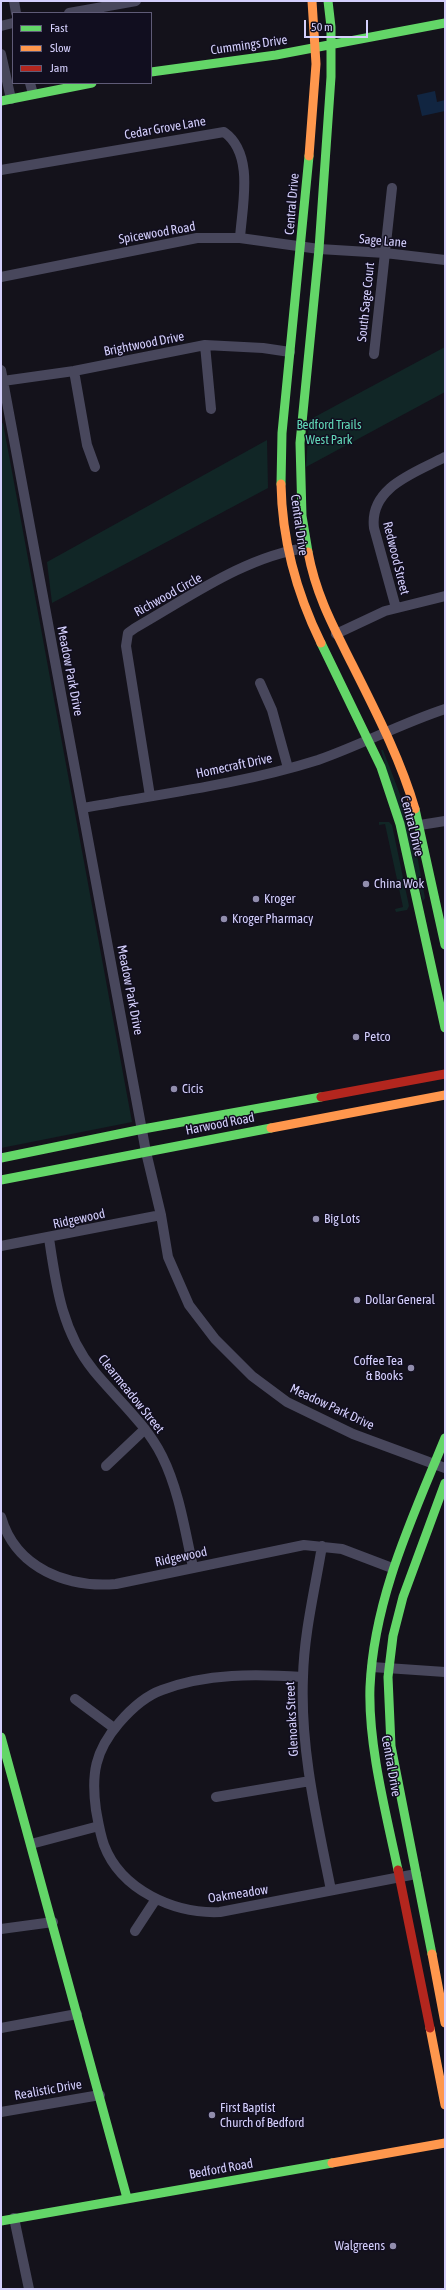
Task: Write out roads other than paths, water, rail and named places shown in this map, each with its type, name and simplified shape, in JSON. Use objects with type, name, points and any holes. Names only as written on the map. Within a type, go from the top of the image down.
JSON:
[{"type":"main road","name":"Central Drive","points":[[312,1],[316,48],[301,246],[280,459],[284,524],[288,550],[298,588],[310,620],[381,767],[400,824],[445,1028]]},
{"type":"main road","name":"Central Drive","points":[[328,1],[331,45],[329,115],[319,249],[300,443],[300,482],[306,548],[313,579],[336,634],[386,733],[407,782],[420,825],[444,932],[445,945]]},
{"type":"main road","name":"Cummings Drive","points":[[152,72],[316,48],[445,23]]},
{"type":"main road","points":[[6,100],[87,84]]},
{"type":"main road","name":"Harwood Road","points":[[1,1180],[146,1152],[445,1074]]},
{"type":"main road","name":"Harwood Road","points":[[1,1158],[143,1130],[445,1095]]},
{"type":"main road","name":"Central Drive","points":[[445,1438],[392,1568],[374,1642],[370,1702],[375,1757],[445,2105]]},
{"type":"main road","name":"Central Drive","points":[[445,1483],[406,1586],[393,1636],[388,1668],[391,1746],[445,2023]]},
{"type":"main road","points":[[1,1737],[53,1922],[127,2198]]},
{"type":"main road","name":"Bedford Road","points":[[1,2221],[445,2143]]},
{"type":"street","points":[[14,1],[16,12]]},
{"type":"street","points":[[74,12],[136,1]]},
{"type":"street","points":[[1,26],[12,23]]},
{"type":"street","points":[[1,54],[6,100]]},
{"type":"street","points":[[30,84],[33,94]]},
{"type":"street","name":"Cedar Grove Lane","points":[[1,170],[224,132],[233,139],[241,157],[244,177],[240,238]]},
{"type":"street","name":"South Sage Court","points":[[374,354],[392,188]]},
{"type":"street","name":"Spicewood Road","points":[[1,277],[197,238],[240,238],[319,249]]},
{"type":"street","name":"Sage Lane","points":[[319,249],[385,253],[445,260]]},
{"type":"street","points":[[205,345],[211,409]]},
{"type":"street","name":"Brightwood Drive","points":[[3,381],[74,371],[205,345],[263,348],[290,352]]},
{"type":"street","name":"Meadow Park Drive","points":[[1,370],[146,1152],[161,1215],[168,1257],[189,1305],[215,1339],[252,1376],[287,1402],[320,1420],[445,1468]]},
{"type":"street","points":[[74,371],[87,445],[95,467]]},
{"type":"street","name":"Redwood Street","points":[[396,608],[374,528],[373,520],[376,504],[393,485],[445,457]]},
{"type":"street","name":"Richwood Circle","points":[[150,796],[126,646],[128,634],[135,628],[247,565],[288,550],[306,548]]},
{"type":"street","points":[[336,634],[385,611],[445,596]]},
{"type":"street","points":[[260,683],[272,710],[288,768]]},
{"type":"street","name":"Homecraft Drive","points":[[83,808],[288,768],[368,741],[445,709]]},
{"type":"street","points":[[420,825],[445,821]]},
{"type":"street","points":[[424,936],[444,932]]},
{"type":"street","name":"Ridgewood","points":[[1,1246],[49,1238],[161,1215]]},
{"type":"street","name":"Clearmeadow Street","points":[[49,1238],[56,1289],[70,1331],[93,1370],[144,1429],[162,1456],[180,1511],[193,1568]]},
{"type":"street","points":[[106,1466],[144,1429]]},
{"type":"street","name":"Ridgewood","points":[[1,1517],[8,1535],[19,1549],[39,1568],[68,1582],[94,1586],[116,1584],[290,1546],[322,1546],[342,1549],[392,1568]]},
{"type":"street","name":"Glenoaks Street","points":[[322,1546],[305,1650],[303,1677],[306,1747],[310,1781],[331,1890]]},
{"type":"street","points":[[372,1667],[445,1672]]},
{"type":"street","name":"Oakmeadow","points":[[303,1677],[248,1674],[228,1675],[168,1688],[145,1699],[127,1713],[114,1728],[97,1759],[94,1775],[94,1790],[99,1826],[104,1845],[113,1862],[129,1881],[156,1899],[172,1905],[205,1913],[220,1912],[416,1874]]},
{"type":"street","points":[[75,1699],[114,1728]]},
{"type":"street","points":[[216,1797],[310,1781]]},
{"type":"street","points":[[31,1844],[99,1826]]},
{"type":"street","points":[[135,1931],[156,1899]]},
{"type":"street","points":[[1,1929],[53,1922]]},
{"type":"street","points":[[1,2028],[77,2014]]},
{"type":"street","name":"Realistic Drive","points":[[1,2112],[100,2095]]},
{"type":"street","points":[[14,2218],[29,2289]]},
{"type":"water","points":[[435,91],[437,102],[445,100],[445,111],[422,116],[417,95]]},
{"type":"place","name":"China Wok","points":[[366,884]]},
{"type":"place","name":"Kroger","points":[[256,899]]},
{"type":"place","name":"Kroger Pharmacy","points":[[224,919]]},
{"type":"place","name":"Petco","points":[[356,1037]]},
{"type":"place","name":"Cicis","points":[[174,1089]]},
{"type":"place","name":"Big Lots","points":[[316,1219]]},
{"type":"place","name":"Dollar General","points":[[357,1300]]},
{"type":"place","name":"Coffee Tea & Books","points":[[411,1368]]},
{"type":"place","name":"First Baptist Church of Bedford","points":[[212,2115]]},
{"type":"place","name":"Walgreens","points":[[393,2246]]},
{"type":"park label","name":"Bedford Trails West Park","points":[[329,432]]}]
